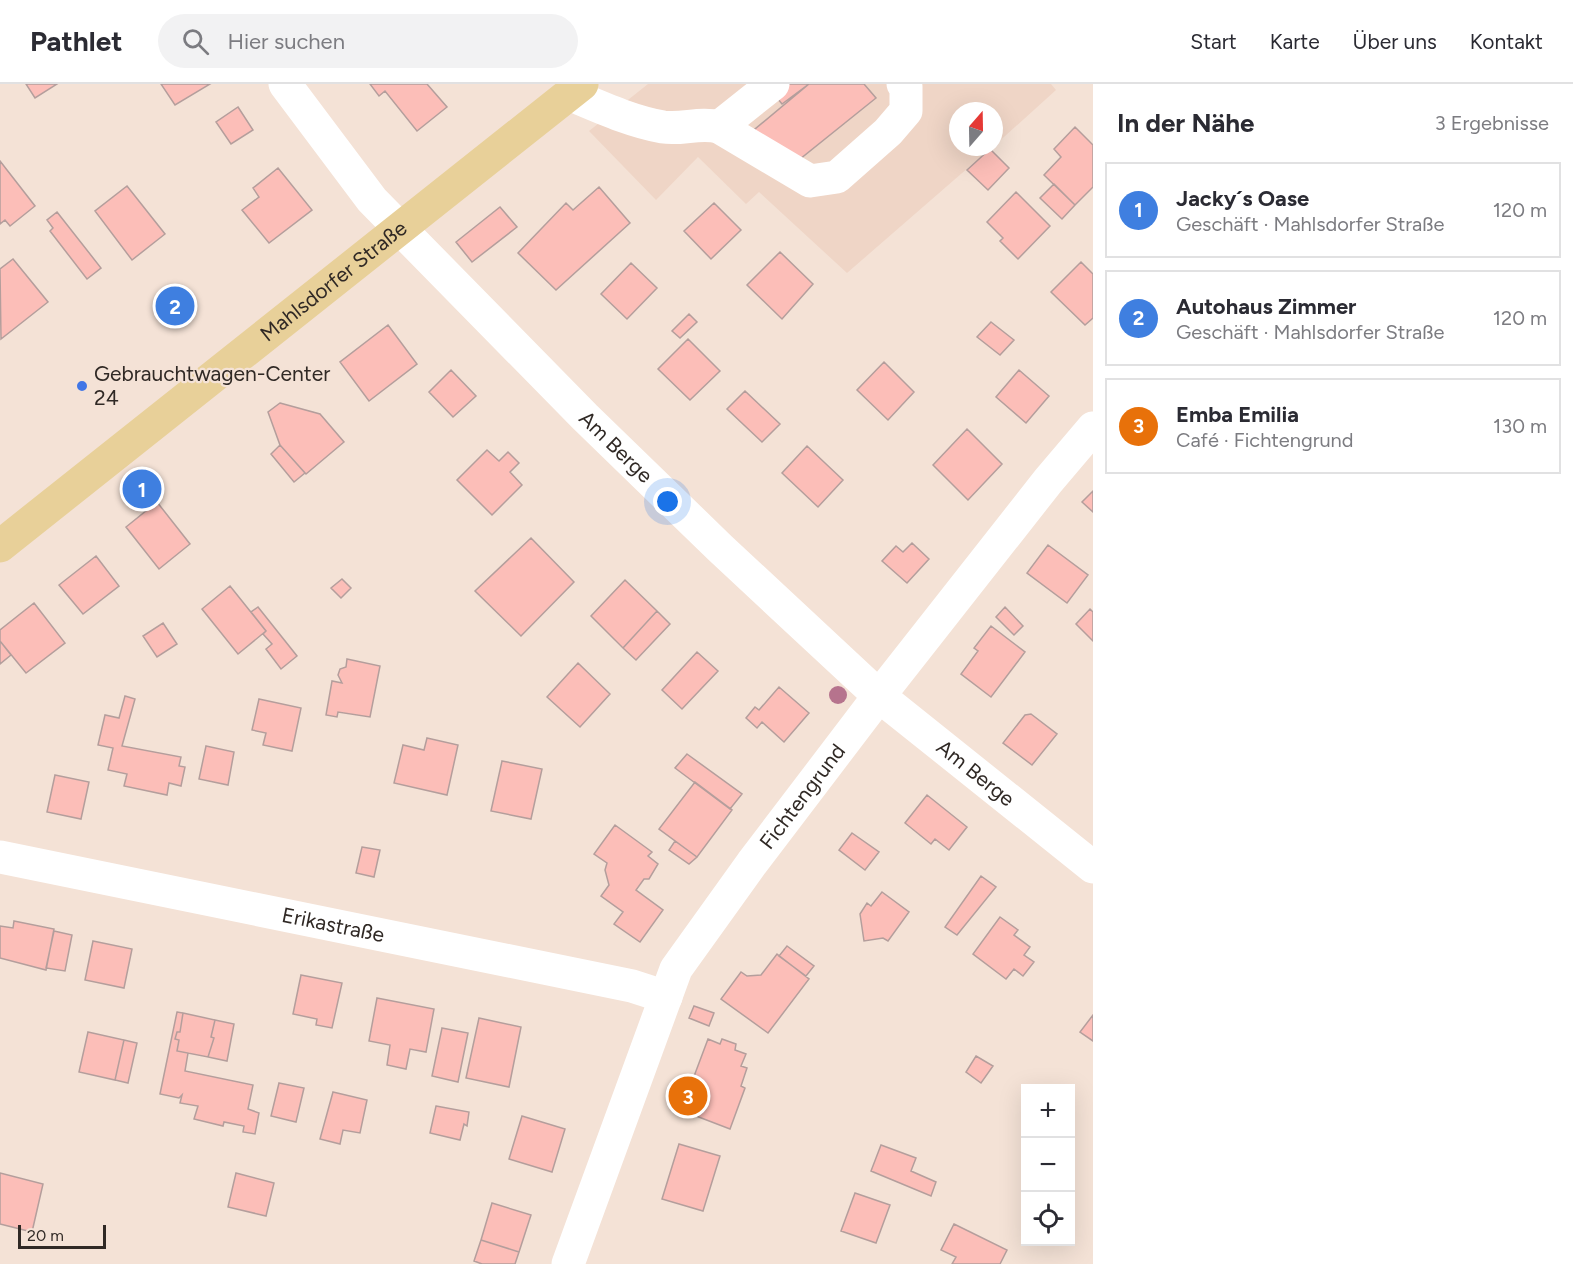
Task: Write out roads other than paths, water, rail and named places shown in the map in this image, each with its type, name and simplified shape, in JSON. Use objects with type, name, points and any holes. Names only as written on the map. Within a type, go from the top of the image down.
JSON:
[{"type":"main road","name":"Mahlsdorfer Straße","points":[[0,546],[575,89]]},
{"type":"street","name":"Am Berge","points":[[285,84],[359,184],[399,227],[585,417],[720,548],[879,696],[1093,867]]},
{"type":"street","points":[[719,127],[773,84]]},
{"type":"street","points":[[575,89],[627,118],[666,127],[707,124],[719,127],[810,181],[837,177],[865,154],[906,111],[906,87],[903,84]]},
{"type":"street","name":"Fichtengrund","points":[[568,1264],[676,969],[710,920],[879,696],[1048,481],[1090,438]]},
{"type":"street","name":"Erikastraße","points":[[0,857],[620,984],[666,997]]},
{"type":"place","name":"Autohaus Zimmer","points":[[175,306]]},
{"type":"place","name":"Gebrauchtwagen-Center 24","points":[[82,386]]},
{"type":"place","name":"Jacky´s Oase","points":[[142,489]]},
{"type":"place","name":"Emba Emilia","points":[[688,1096]]}]
